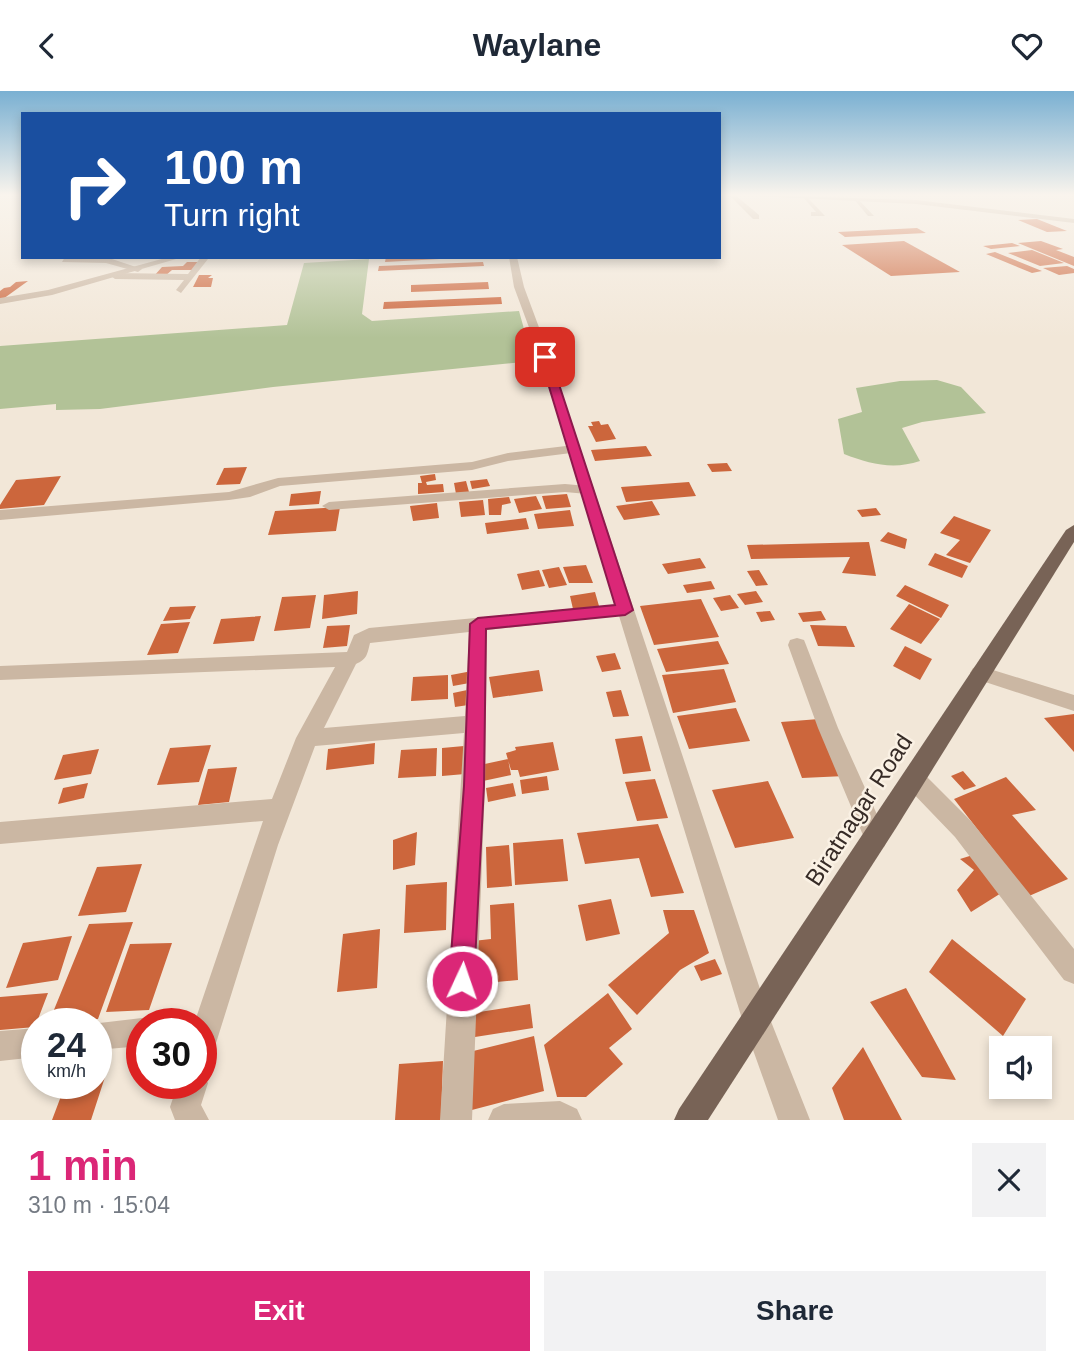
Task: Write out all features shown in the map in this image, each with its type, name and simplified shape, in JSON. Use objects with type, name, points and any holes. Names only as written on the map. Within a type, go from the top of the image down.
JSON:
[{"type":"main road","name":"Biratnagar Road","points":[[690,1120],[876,839],[979,673],[1074,530]]},
{"type":"street","points":[[0,301],[49,293],[172,259]]},
{"type":"street","points":[[181,290],[204,259]]},
{"type":"street","points":[[513,259],[519,288],[545,357],[756,1019],[794,1120]]},
{"type":"street","points":[[65,260],[106,260],[138,269]]},
{"type":"street","points":[[115,276],[191,277]]},
{"type":"street","points":[[0,515],[237,495],[278,482],[472,466],[509,457],[574,449]]},
{"type":"street","points":[[329,506],[565,488],[587,491]]},
{"type":"street","points":[[0,673],[349,659],[358,655],[361,640],[369,635],[625,610]]},
{"type":"street","points":[[456,1120],[474,786],[478,624]]},
{"type":"street","points":[[797,645],[828,728],[876,839]]},
{"type":"street","points":[[213,1008],[277,809],[307,738],[349,659]]},
{"type":"street","points":[[979,673],[1074,703]]},
{"type":"street","points":[[307,738],[474,724]]},
{"type":"street","points":[[914,779],[964,829],[1074,970]]},
{"type":"street","points":[[0,834],[277,809]]},
{"type":"street","points":[[0,1046],[21,1044]]},
{"type":"street","points":[[188,1099],[185,1107],[193,1120]]},
{"type":"street","points":[[504,1120],[560,1117],[566,1120]]},
{"type":"green space","points":[[369,259],[362,314],[372,321],[519,311],[533,361],[273,387],[100,409],[56,410],[56,404],[0,409],[0,346],[287,325],[304,263]]},
{"type":"green space","points":[[937,380],[961,387],[986,413],[922,422],[902,428],[920,461],[910,464],[882,465],[844,454],[838,419],[862,412],[856,388],[900,381]]},
{"type":"building","points":[[906,242],[960,272],[891,276],[842,245]]},
{"type":"building","points":[[1044,242],[1063,249],[1056,250],[1074,257],[1074,266],[1018,243]]},
{"type":"building","points":[[1012,243],[1020,246],[991,249],[983,246]]},
{"type":"building","points":[[1032,250],[1064,263],[1040,266],[1008,253]]},
{"type":"building","points":[[995,252],[1042,271],[1032,273],[986,254]]},
{"type":"building","points":[[386,259],[440,259],[385,262]]},
{"type":"building","points":[[187,262],[198,262],[192,270],[172,270],[165,276],[154,276],[162,267],[183,266]]},
{"type":"building","points":[[483,262],[484,266],[378,271],[379,266]]},
{"type":"building","points":[[1067,266],[1074,269],[1074,273],[1059,275],[1043,268]]},
{"type":"building","points":[[199,275],[212,275],[208,278],[213,278],[211,287],[193,287]]},
{"type":"building","points":[[28,281],[0,299],[0,291],[4,288],[16,282]]},
{"type":"building","points":[[488,282],[489,289],[411,292],[411,285]]},
{"type":"building","points":[[501,297],[502,304],[383,309],[384,302]]},
{"type":"building","points":[[599,421],[601,425],[608,424],[616,439],[596,442],[588,426],[593,426],[591,422]]},
{"type":"building","points":[[646,446],[652,456],[595,461],[591,450]]},
{"type":"building","points":[[727,463],[732,471],[712,472],[707,464]]},
{"type":"building","points":[[247,467],[240,484],[216,485],[224,468]]},
{"type":"building","points":[[435,474],[436,480],[426,482],[427,485],[443,484],[444,492],[418,494],[418,483],[422,483],[420,476]]},
{"type":"building","points":[[61,476],[44,505],[0,509],[16,480]]},
{"type":"building","points":[[487,479],[490,486],[472,489],[470,481]]},
{"type":"building","points":[[466,481],[469,492],[456,494],[454,483]]},
{"type":"building","points":[[689,482],[696,496],[626,502],[621,487]]},
{"type":"building","points":[[321,491],[319,504],[289,506],[291,494]]},
{"type":"building","points":[[567,494],[571,507],[546,509],[542,496]]},
{"type":"building","points":[[536,496],[542,509],[519,513],[514,499]]},
{"type":"building","points":[[509,497],[511,503],[502,505],[501,515],[489,515],[488,499]]},
{"type":"building","points":[[483,500],[485,515],[461,517],[459,502]]},
{"type":"building","points":[[652,501],[660,515],[624,520],[616,506]]},
{"type":"building","points":[[437,503],[439,518],[413,521],[410,506]]},
{"type":"building","points":[[340,507],[336,531],[268,535],[275,511]]},
{"type":"building","points":[[876,508],[881,515],[862,517],[857,510]]},
{"type":"building","points":[[570,510],[574,526],[538,529],[534,514]]},
{"type":"building","points":[[954,516],[991,530],[970,563],[946,555],[960,540],[940,533]]},
{"type":"building","points":[[526,518],[529,529],[487,534],[485,523]]},
{"type":"building","points":[[888,532],[907,539],[905,549],[880,541]]},
{"type":"building","points":[[869,542],[876,576],[842,573],[850,557],[751,559],[747,545]]},
{"type":"building","points":[[935,553],[968,566],[962,578],[928,565]]},
{"type":"building","points":[[700,558],[706,568],[668,574],[662,564]]},
{"type":"building","points":[[586,565],[593,583],[569,583],[563,567]]},
{"type":"building","points":[[559,567],[567,585],[549,588],[542,570]]},
{"type":"building","points":[[539,570],[545,586],[522,590],[517,574]]},
{"type":"building","points":[[759,570],[768,585],[756,586],[747,571]]},
{"type":"building","points":[[711,581],[715,589],[687,593],[683,585]]},
{"type":"building","points":[[905,585],[949,605],[941,618],[896,596]]},
{"type":"building","points":[[358,591],[357,614],[322,619],[324,595]]},
{"type":"building","points":[[756,591],[763,602],[745,605],[737,594]]},
{"type":"building","points":[[595,592],[599,606],[573,609],[570,596]]},
{"type":"building","points":[[316,595],[310,628],[274,631],[282,597]]},
{"type":"building","points":[[730,595],[739,608],[721,611],[713,598]]},
{"type":"building","points":[[701,599],[719,637],[654,645],[640,606]]},
{"type":"building","points":[[909,604],[940,619],[921,644],[890,629]]},
{"type":"building","points":[[196,606],[190,619],[163,621],[170,607]]},
{"type":"building","points":[[770,611],[775,620],[761,622],[756,612]]},
{"type":"building","points":[[821,611],[826,620],[803,622],[798,613]]},
{"type":"building","points":[[261,616],[254,641],[213,644],[221,619]]},
{"type":"building","points":[[190,622],[178,653],[147,655],[161,624]]},
{"type":"building","points":[[350,625],[347,646],[323,648],[327,626]]},
{"type":"building","points":[[810,625],[846,626],[855,647],[818,646]]},
{"type":"building","points":[[718,641],[729,664],[666,672],[657,649]]},
{"type":"building","points":[[905,646],[932,659],[920,680],[893,666]]},
{"type":"building","points":[[615,653],[621,669],[602,672],[596,656]]},
{"type":"building","points":[[724,669],[736,702],[673,713],[662,675]]},
{"type":"building","points":[[539,670],[543,691],[493,698],[489,677]]},
{"type":"building","points":[[472,671],[475,682],[453,686],[451,675]]},
{"type":"building","points":[[448,675],[448,699],[411,701],[413,677]]},
{"type":"building","points":[[472,689],[475,704],[455,707],[453,693]]},
{"type":"building","points":[[621,690],[629,716],[613,717],[606,692]]},
{"type":"building","points":[[736,708],[750,741],[689,749],[677,716]]},
{"type":"building","points":[[1074,714],[1074,752],[1044,718]]},
{"type":"building","points":[[819,719],[845,776],[802,778],[781,722]]},
{"type":"building","points":[[642,736],[651,771],[623,774],[615,739]]},
{"type":"building","points":[[553,742],[559,770],[520,777],[518,770],[511,770],[506,753],[516,750],[515,747]]},
{"type":"building","points":[[375,743],[374,764],[326,770],[328,749]]},
{"type":"building","points":[[211,745],[199,782],[157,785],[170,748]]},
{"type":"building","points":[[464,746],[465,774],[442,776],[442,748]]},
{"type":"building","points":[[437,748],[436,776],[398,778],[401,750]]},
{"type":"building","points":[[99,749],[91,774],[54,780],[63,755]]},
{"type":"building","points":[[508,759],[511,775],[483,781],[480,765]]},
{"type":"building","points":[[237,767],[229,802],[198,805],[208,769]]},
{"type":"building","points":[[963,771],[976,786],[964,790],[951,776]]},
{"type":"building","points":[[547,776],[549,790],[522,794],[520,780]]},
{"type":"building","points":[[1006,777],[1036,810],[1012,815],[1068,879],[1029,896],[954,799]]},
{"type":"building","points":[[655,779],[668,818],[637,821],[625,782]]},
{"type":"building","points":[[768,781],[794,838],[735,848],[712,790]]},
{"type":"building","points":[[88,783],[84,798],[58,804],[63,788]]},
{"type":"building","points":[[513,783],[516,796],[488,802],[486,788]]},
{"type":"building","points":[[658,824],[684,893],[651,897],[639,858],[585,864],[577,833]]},
{"type":"building","points":[[417,832],[415,865],[393,870],[393,840]]},
{"type":"building","points":[[563,839],[568,881],[515,885],[513,843]]},
{"type":"building","points":[[509,845],[512,886],[487,888],[486,847]]},
{"type":"building","points":[[976,854],[1006,890],[971,912],[957,890],[974,870],[960,859]]},
{"type":"building","points":[[142,864],[126,912],[78,916],[97,867]]},
{"type":"building","points":[[447,882],[446,930],[404,933],[406,885]]},
{"type":"building","points":[[611,899],[620,934],[586,941],[578,905]]},
{"type":"building","points":[[514,903],[518,980],[474,984],[473,941],[491,939],[490,905]]},
{"type":"building","points":[[663,910],[694,910],[709,953],[680,970],[637,1015],[608,985],[669,933]]},
{"type":"building","points":[[133,922],[102,1008],[55,1008],[89,924]]},
{"type":"building","points":[[380,929],[377,988],[337,992],[343,934]]},
{"type":"building","points":[[72,936],[58,980],[6,988],[23,943]]},
{"type":"building","points":[[952,939],[1026,999],[1003,1036],[929,972]]},
{"type":"building","points":[[172,943],[150,1008],[126,1008],[126,1011],[112,1012],[112,1008],[107,1008],[130,944]]},
{"type":"building","points":[[715,959],[722,974],[701,981],[694,966]]},
{"type":"building","points":[[906,988],[956,1080],[922,1077],[870,1002]]},
{"type":"building","points":[[48,993],[42,1008],[21,1008],[21,1028],[0,1030],[0,997]]},
{"type":"building","points":[[608,993],[632,1029],[609,1048],[623,1064],[586,1097],[557,1097],[544,1045]]},
{"type":"building","points":[[530,1004],[533,1028],[475,1037],[473,1013]]},
{"type":"building","points":[[534,1036],[544,1091],[468,1111],[461,1054]]},
{"type":"building","points":[[863,1047],[902,1120],[844,1120],[832,1088]]},
{"type":"building","points":[[443,1061],[441,1120],[395,1120],[399,1064]]},
{"type":"building","points":[[60,1099],[98,1099],[91,1120],[52,1120]]},
{"type":"route","points":[[462,981],[474,786],[478,624],[625,610],[545,357]]}]
